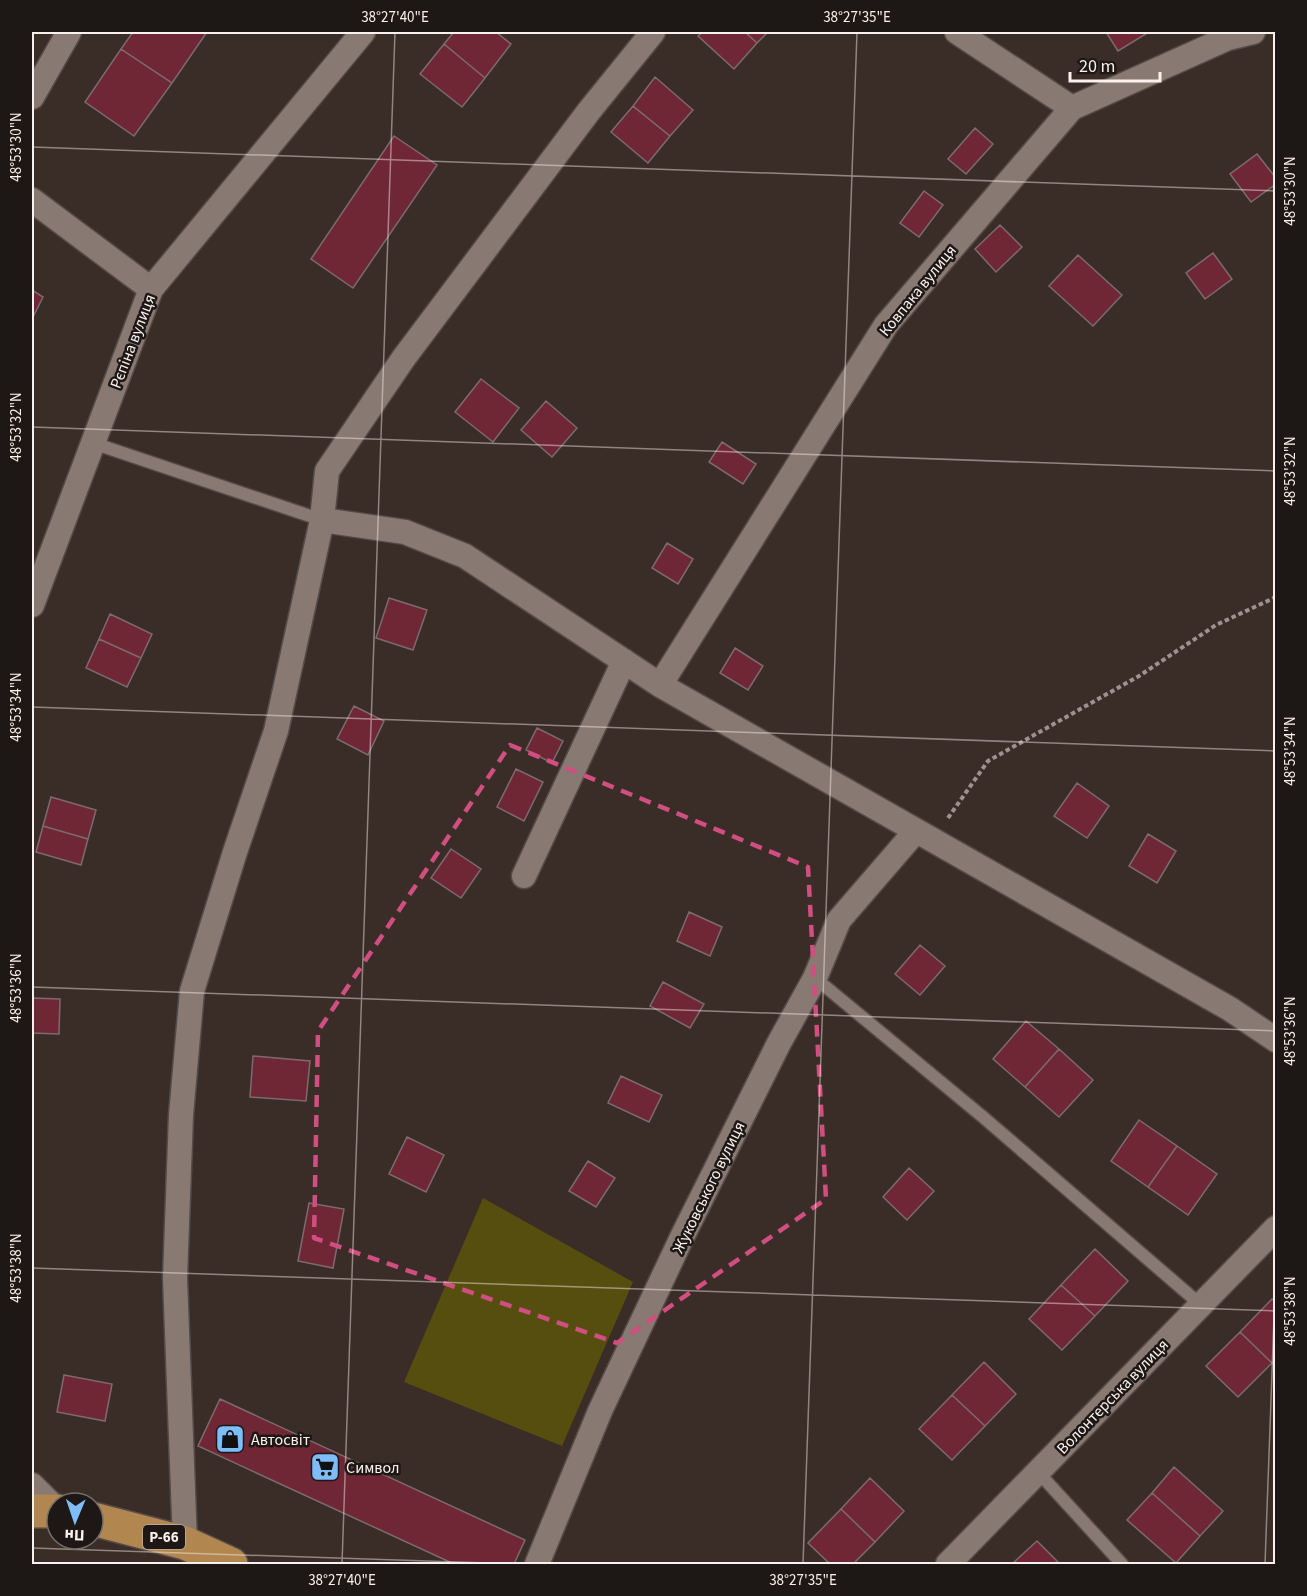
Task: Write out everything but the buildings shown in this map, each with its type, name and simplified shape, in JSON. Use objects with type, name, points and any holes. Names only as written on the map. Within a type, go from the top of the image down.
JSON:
[{"type":"main road","name":"Р-66","points":[[105,1523],[185,1543],[231,1564]]},
{"type":"street","points":[[32,97],[69,32]]},
{"type":"street","name":"Рєпіна вулиця","points":[[32,605],[151,289],[363,32]]},
{"type":"street","points":[[185,1543],[175,1278],[181,1115],[192,991],[234,852],[276,731],[322,520],[327,471],[397,368],[590,111],[653,32]]},
{"type":"street","points":[[957,32],[1072,108]]},
{"type":"street","name":"Ковпака вулиця","points":[[660,685],[886,325],[1072,108],[1228,38],[1253,32]]},
{"type":"street","points":[[32,200],[151,289]]},
{"type":"street","points":[[322,520],[405,532],[465,556],[660,685],[1230,1010],[1275,1040]]},
{"type":"street","points":[[524,876],[624,661]]},
{"type":"street","name":"Жуковського вулиця","points":[[537,1564],[600,1411],[779,1043],[814,978],[839,920],[923,836]]},
{"type":"street","name":"Волонтерська вулиця","points":[[948,1564],[1275,1228]]},
{"type":"street","points":[[32,1485],[45,1498]]},
{"type":"lane","points":[[93,443],[322,520]]},
{"type":"lane","points":[[814,978],[982,1117],[1201,1305]]},
{"type":"lane","points":[[1038,1472],[1122,1564]]},
{"type":"path","points":[[923,836],[988,760],[1139,676],[1216,625],[1275,597]]},
{"type":"highlighted area","points":[[510,745],[808,867],[826,1199],[617,1343],[314,1238],[318,1031]]},
{"type":"shaded area","points":[[483,1198],[633,1282],[562,1446],[404,1382]]},
{"type":"place","name":"Автосвіт","points":[[230,1439]]},
{"type":"place","name":"Символ","points":[[325,1467]]}]
